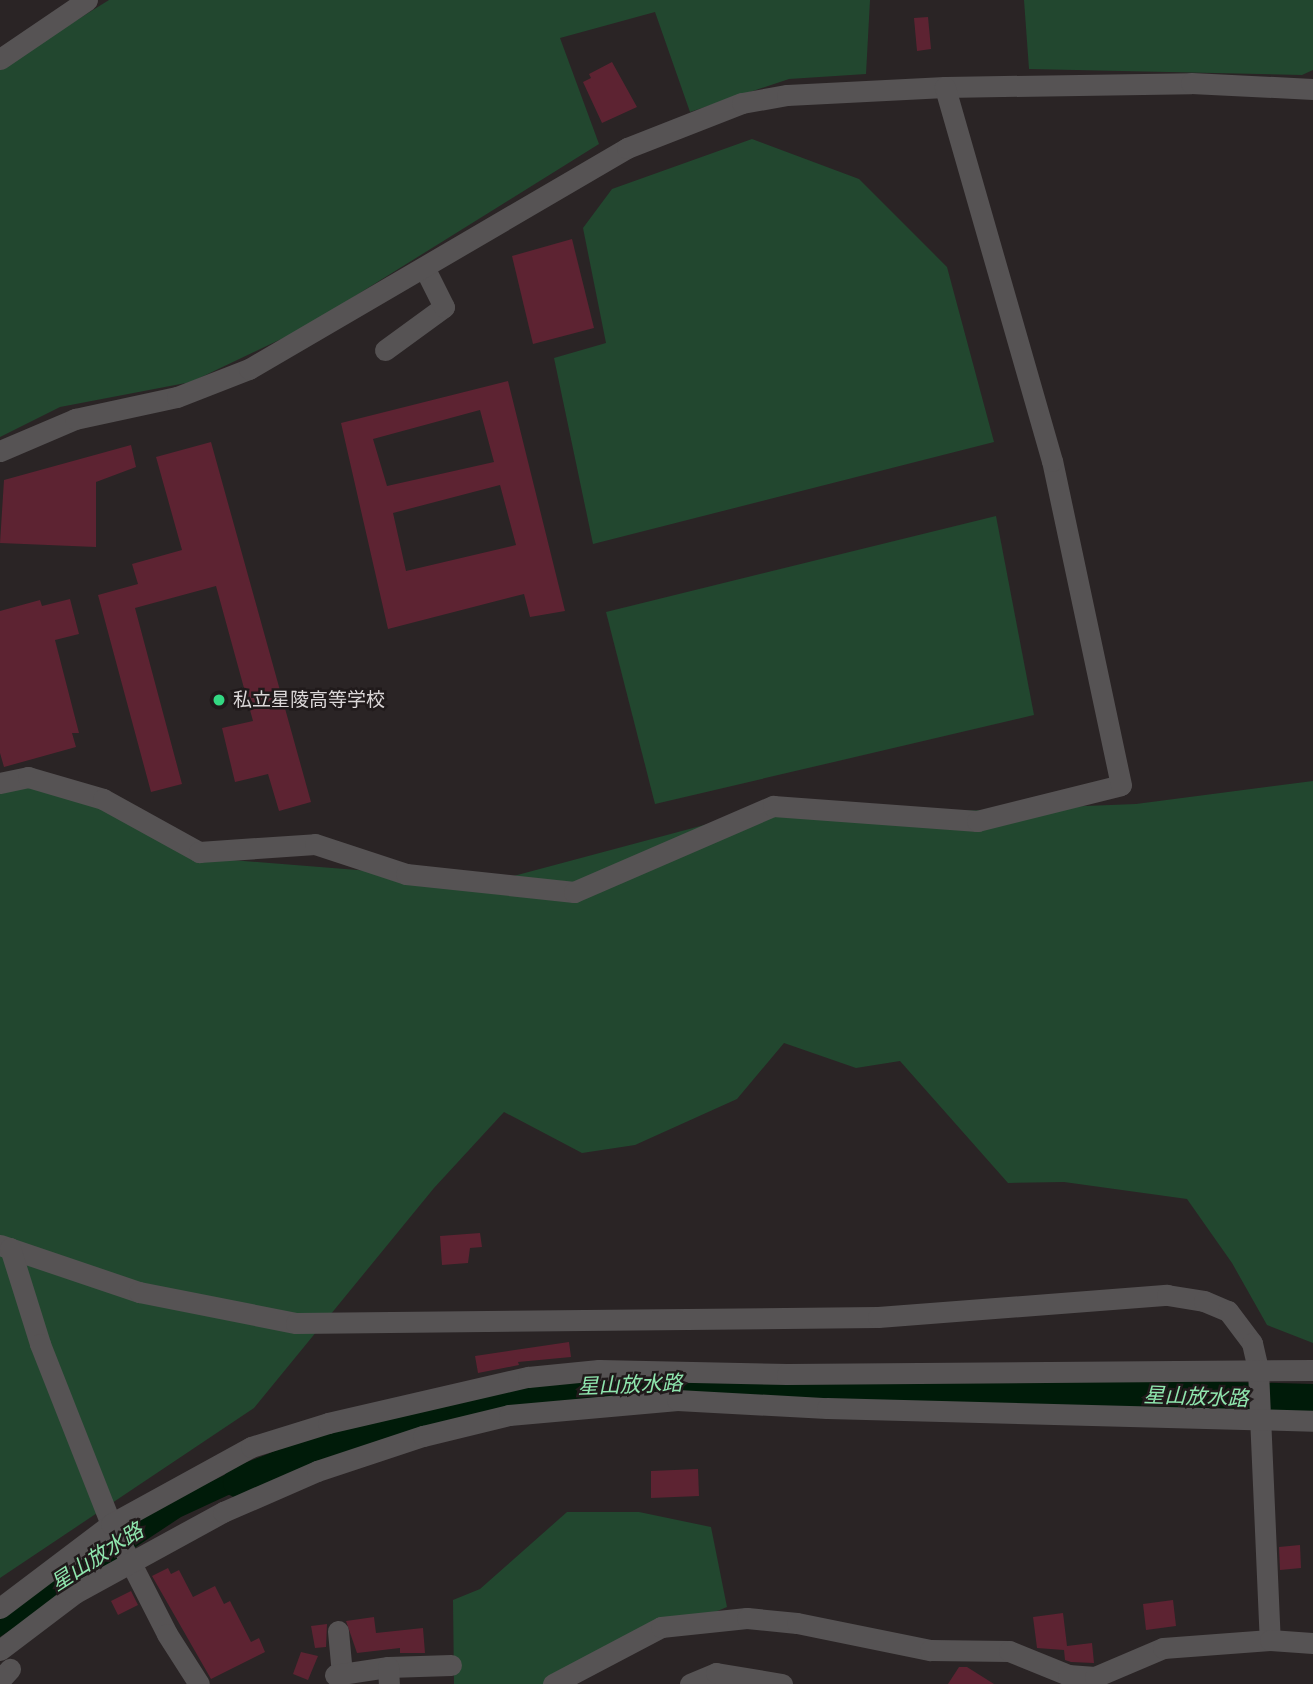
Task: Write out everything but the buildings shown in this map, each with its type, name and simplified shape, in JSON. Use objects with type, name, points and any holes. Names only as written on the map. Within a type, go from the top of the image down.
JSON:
[{"type":"street","points":[[0,59],[87,0]]},
{"type":"street","points":[[0,451],[75,419],[198,391],[249,369],[425,269],[627,148],[695,118],[787,95],[945,87],[1191,83],[1313,89]]},
{"type":"street","points":[[0,783],[28,777],[103,799],[199,852],[316,844],[406,874],[574,891],[773,806],[977,821],[1121,785],[1052,461],[945,87]]},
{"type":"street","points":[[385,350],[444,307],[425,269]]},
{"type":"street","points":[[5,1247],[139,1292],[296,1323],[878,1317],[1167,1295],[1228,1311],[1252,1343],[1258,1370],[1258,1420],[1270,1640]]},
{"type":"street","points":[[5,1247],[111,1524],[130,1565],[199,1684]]},
{"type":"street","points":[[0,1608],[111,1524],[251,1447],[328,1423],[528,1377],[599,1370],[786,1374],[1313,1370]]},
{"type":"street","points":[[0,1650],[75,1593],[223,1512],[317,1471],[423,1436],[509,1415],[677,1400],[1313,1421]]},
{"type":"street","points":[[553,1684],[661,1627],[747,1618],[797,1622],[930,1650],[1009,1651],[1068,1675],[1095,1677],[1163,1648],[1270,1640],[1313,1643]]},
{"type":"street","points":[[338,1631],[338,1674],[388,1676],[451,1665]]},
{"type":"street","points":[[690,1684],[716,1673],[782,1684]]},
{"type":"shaded area","points":[[109,0],[870,0],[866,74],[789,79],[690,112],[655,12],[560,38],[599,144],[302,329],[191,382],[60,407],[0,437],[0,68]]},
{"type":"shaded area","points":[[1024,0],[1313,0],[1313,70],[1302,75],[1029,69]]},
{"type":"shaded area","points":[[752,139],[859,179],[947,267],[994,442],[593,544],[554,358],[606,343],[583,228],[612,189]]},
{"type":"shaded area","points":[[996,516],[1034,715],[655,804],[606,612]]},
{"type":"shaded area","points":[[1313,781],[1313,1343],[1267,1325],[1232,1263],[1187,1199],[1064,1182],[1008,1183],[900,1061],[856,1068],[784,1043],[737,1099],[635,1145],[582,1153],[504,1112],[434,1188],[254,1408],[0,1578],[0,792],[24,783],[86,793],[195,857],[495,881],[786,803],[832,816],[1136,804]]},
{"type":"shaded area","points":[[567,1512],[639,1512],[711,1527],[727,1607],[616,1653],[561,1684],[454,1684],[453,1600],[480,1589]]},
{"type":"water","points":[[281,1448],[274,1474],[181,1517],[0,1637],[0,1615],[132,1519]]},
{"type":"waterway","name":"星山放水路","points":[[239,1482],[391,1424],[461,1404],[618,1382],[1313,1400]]},
{"type":"place","name":"私立星陵高等学校","points":[[219,700]]}]
